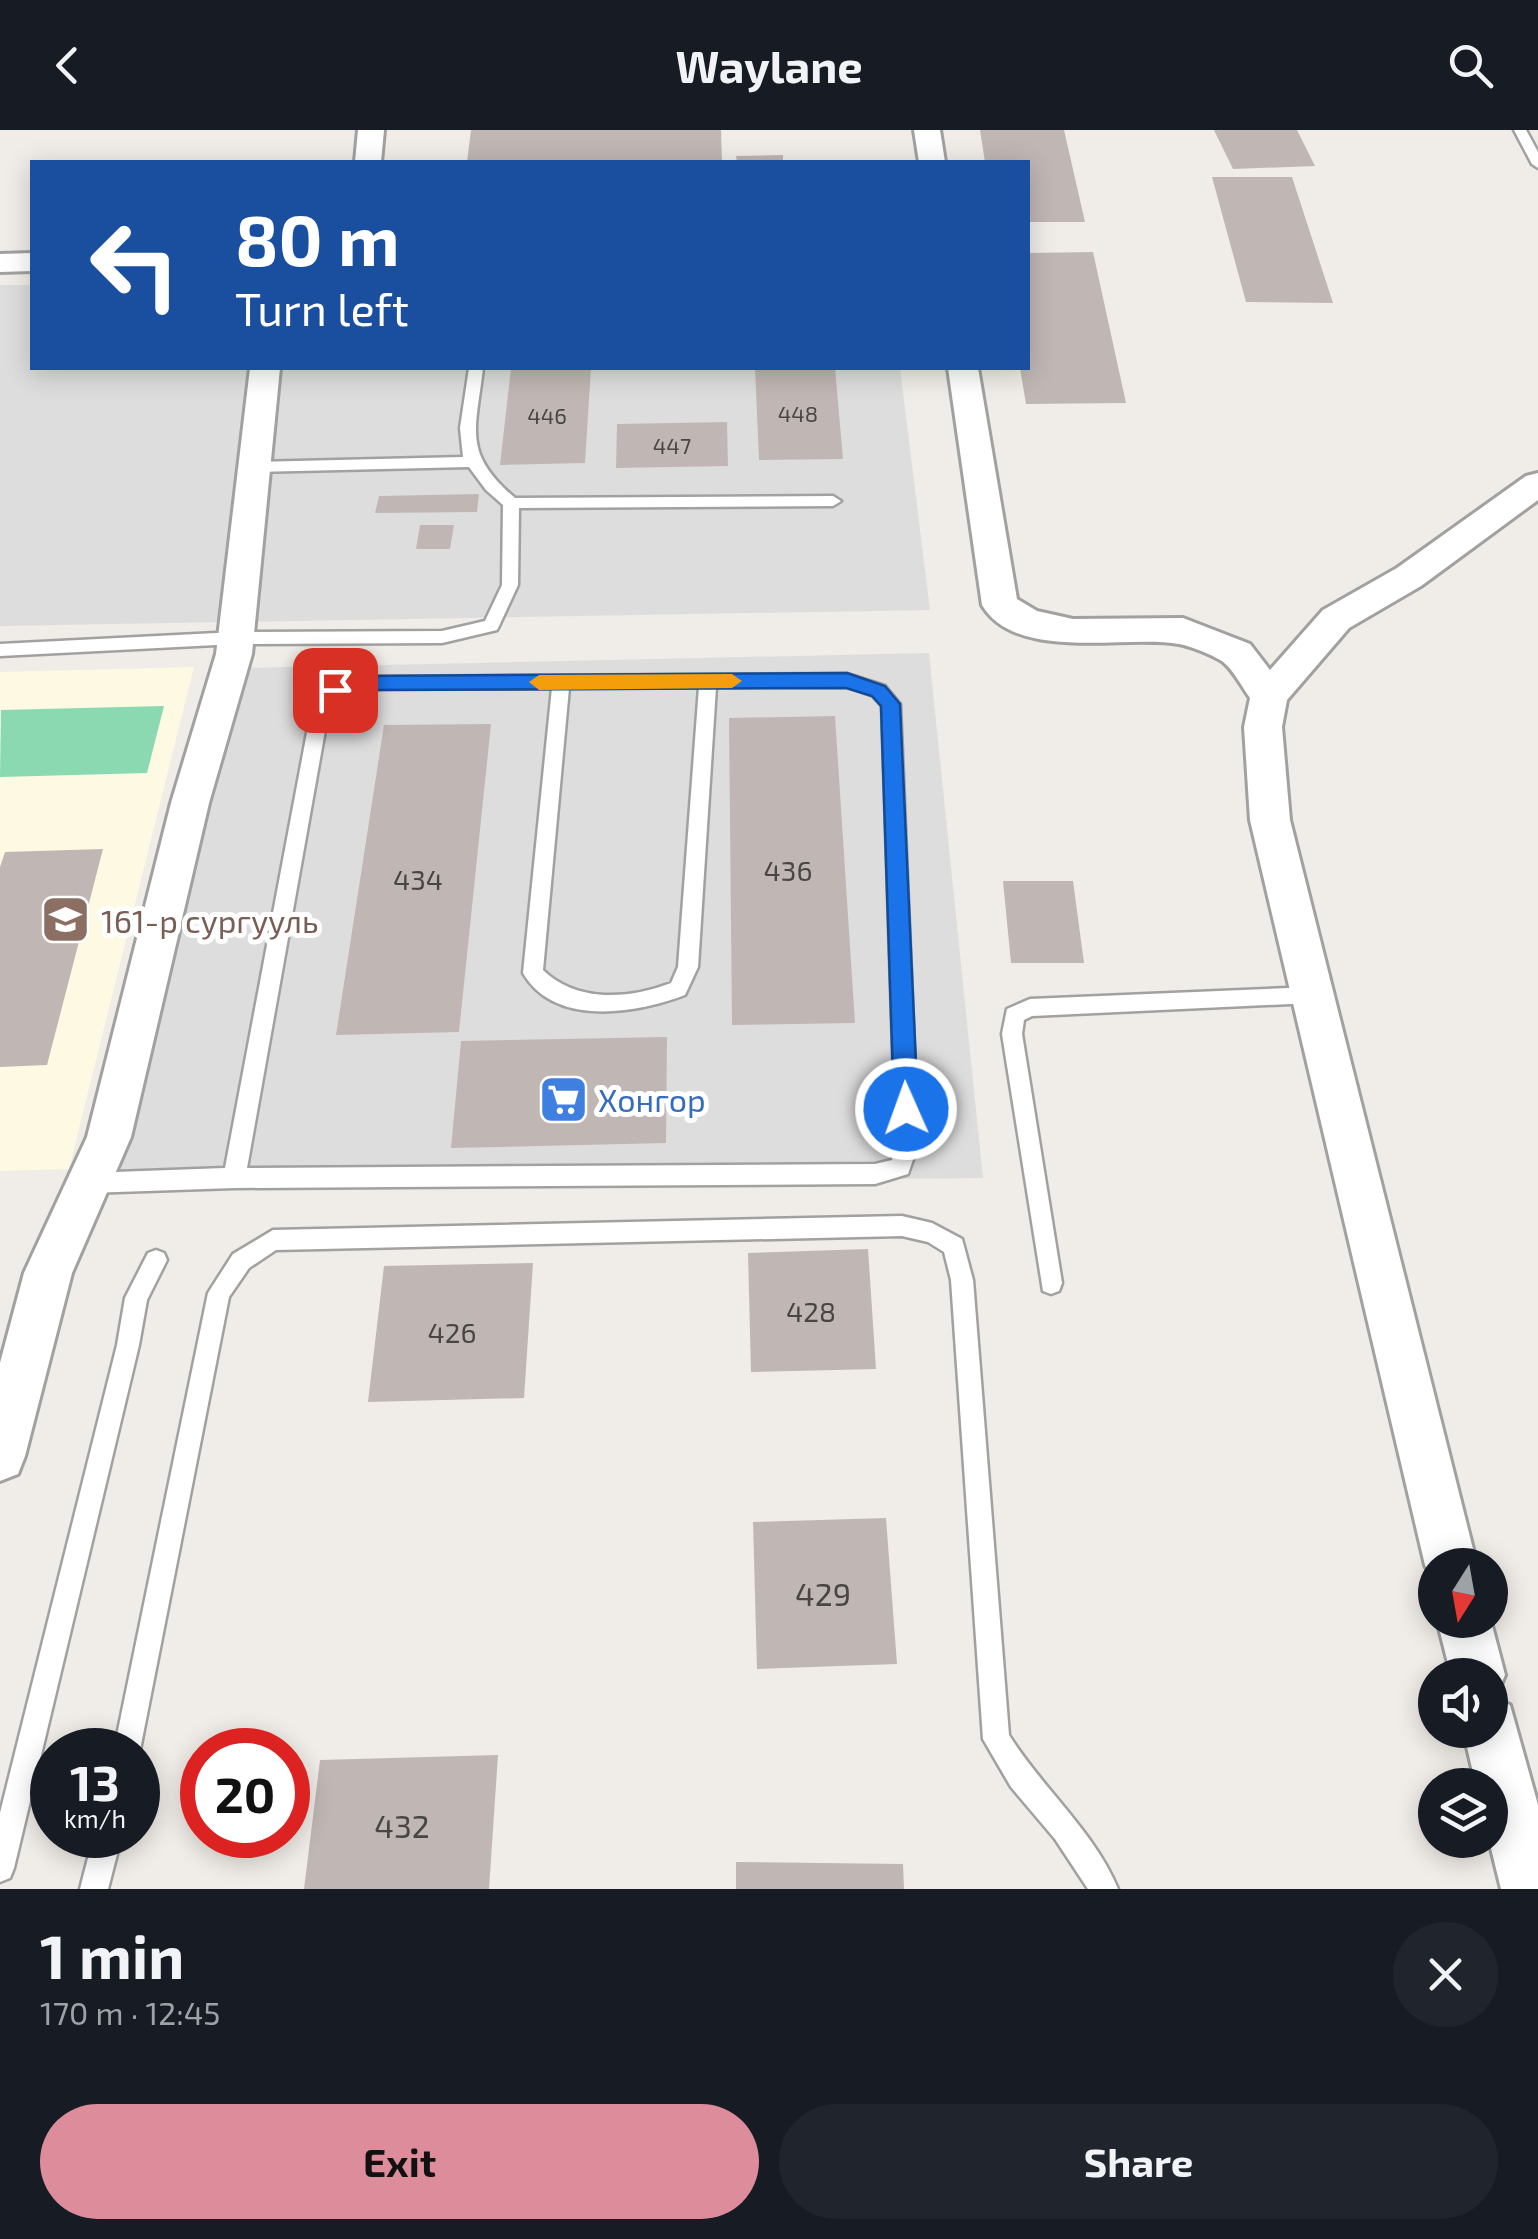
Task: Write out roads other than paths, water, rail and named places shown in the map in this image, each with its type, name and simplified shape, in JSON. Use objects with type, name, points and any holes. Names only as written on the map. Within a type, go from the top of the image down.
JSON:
[{"type":"street","points":[[368,160],[371,130]]},
{"type":"street","points":[[927,130],[932,160]]},
{"type":"street","points":[[0,262],[30,262]]},
{"type":"street","points":[[0,1456],[48,1274],[109,1137],[190,803],[236,638],[266,370]]},
{"type":"street","points":[[964,370],[1000,605],[1027,621],[1072,632],[1183,631],[1237,653],[1269,696]]},
{"type":"street","points":[[1447,1548],[1270,820],[1263,728],[1269,696],[1336,620],[1409,577],[1538,484]]},
{"type":"street","points":[[1495,1748],[1530,1889]]},
{"type":"lane","points":[[1520,130],[1538,164]]},
{"type":"lane","points":[[476,370],[467,454],[486,484],[511,503],[834,501]]},
{"type":"lane","points":[[254,466],[472,462]]},
{"type":"lane","points":[[0,650],[236,638],[442,637],[491,626],[510,585],[511,503]]},
{"type":"lane","points":[[88,1183],[234,1178],[875,1174],[900,1167],[907,1146],[890,704],[878,691],[847,680],[363,683],[335,690],[321,706],[234,1178]]},
{"type":"lane","points":[[561,682],[533,973],[545,989],[572,1002],[654,1000],[678,989],[688,968],[708,681]]},
{"type":"lane","points":[[1050,1283],[1012,1034],[1014,1015],[1030,1008],[1312,995]]},
{"type":"lane","points":[[131,1728],[219,1293],[241,1260],[273,1240],[902,1226],[932,1233],[954,1246],[962,1280],[996,1740],[1020,1778],[1065,1829],[1104,1889]]},
{"type":"lane","points":[[0,1868],[128,1345],[136,1298],[156,1260]]},
{"type":"lane","points":[[94,1889],[102,1858]]},
{"type":"place","name":"161-р сургууль","points":[[66,920]]},
{"type":"place","name":"Хонгор","points":[[563,1099]]}]
